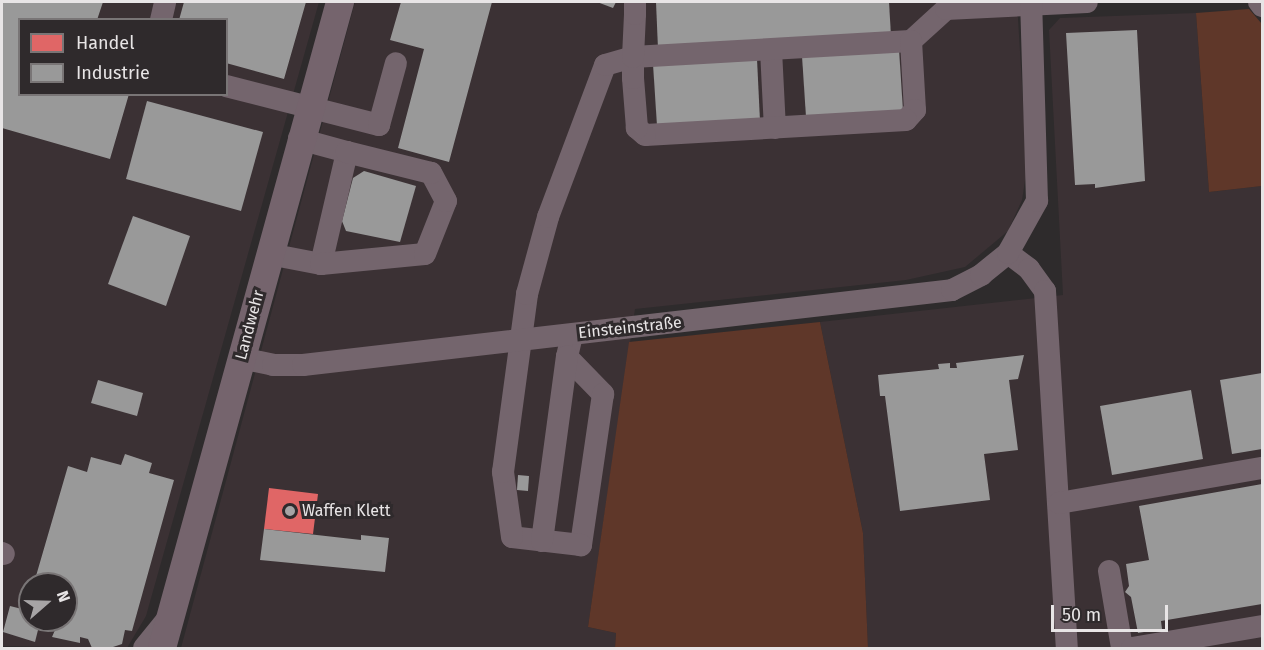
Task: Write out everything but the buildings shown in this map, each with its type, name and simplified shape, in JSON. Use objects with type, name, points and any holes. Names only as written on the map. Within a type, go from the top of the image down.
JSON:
[{"type":"main road","name":"Landwehr","points":[[162,648],[299,139],[340,2]]},
{"type":"street","points":[[161,18],[165,2]]},
{"type":"street","points":[[635,2],[633,57],[640,133],[775,128],[911,119],[915,110],[910,41]]},
{"type":"street","points":[[567,357],[603,394],[581,545],[512,537],[503,472],[519,340],[548,217],[600,74],[613,60],[910,41],[946,9],[1087,2]]},
{"type":"street","points":[[1259,2],[1263,6]]},
{"type":"street","name":"Einsteinstraße","points":[[241,358],[273,365],[303,364],[921,296],[952,290],[981,275],[1008,253],[1037,201],[1031,4]]},
{"type":"street","points":[[771,50],[775,128]]},
{"type":"street","points":[[228,87],[308,109],[379,124],[396,63]]},
{"type":"street","points":[[269,254],[321,264],[425,254],[446,201],[431,173],[299,139]]},
{"type":"street","points":[[321,264],[347,152]]},
{"type":"street","points":[[1008,253],[1029,269],[1045,291],[1067,648]]},
{"type":"street","points":[[542,541],[572,335]]},
{"type":"street","points":[[1059,503],[1263,468]]},
{"type":"street","points":[[1109,571],[1122,648]]},
{"type":"street","points":[[144,648],[171,614]]},
{"type":"street","points":[[1132,648],[1263,626]]},
{"type":"shaded area","points":[[2,2],[319,2],[146,616],[127,648],[2,646]]},
{"type":"shaded area","points":[[355,2],[1017,2],[1027,168],[1022,200],[1008,231],[965,267],[906,280],[635,309],[588,627],[616,633],[615,648],[181,648]]},
{"type":"shaded area","points":[[1249,9],[1262,24],[1262,186],[1209,192],[1196,13]]},
{"type":"shaded area","points":[[1196,13],[1209,192],[1262,186],[1262,648],[868,648],[863,533],[820,322],[1063,295],[1049,30],[1060,18]]},
{"type":"shaded area","points":[[820,322],[863,533],[868,648],[615,648],[616,633],[588,627],[629,342]]},
{"type":"place","name":"Waffen Klett","points":[[290,511]]}]
